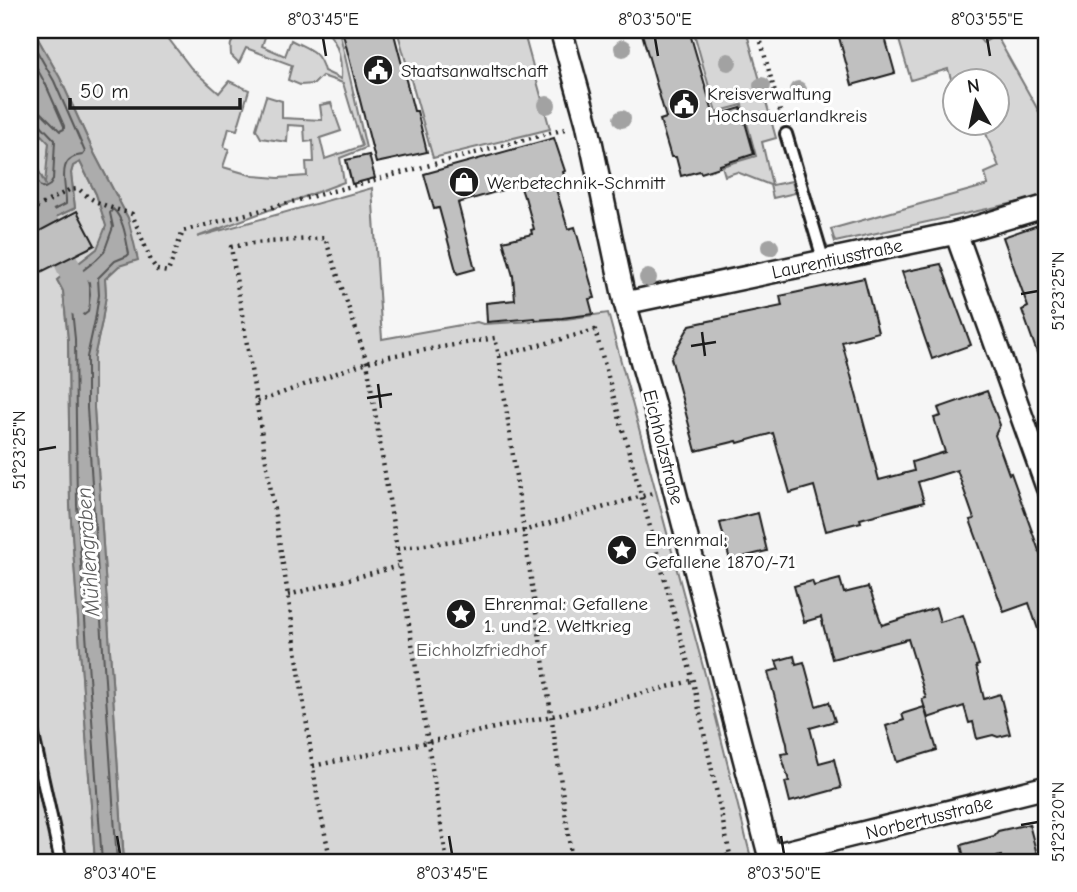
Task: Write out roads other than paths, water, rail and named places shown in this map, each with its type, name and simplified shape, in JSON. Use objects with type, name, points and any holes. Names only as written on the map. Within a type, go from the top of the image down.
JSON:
[{"type":"street","name":"Eichholzstraße","points":[[561,30],[587,123],[625,303],[657,416],[770,859]]},
{"type":"street","name":"Laurentiusstraße","points":[[625,303],[956,233],[1047,206]]},
{"type":"street","points":[[956,233],[1047,487]]},
{"type":"street","name":"Norbertusstraße","points":[[770,859],[1047,787]]},
{"type":"lane","points":[[786,134],[824,262]]},
{"type":"lane","points":[[30,722],[61,862]]},
{"type":"water","points":[[30,30],[33,30],[60,78],[94,153],[128,218],[138,260],[119,266],[105,279],[106,295],[94,357],[94,408],[124,862],[95,862],[70,505],[68,339],[63,291],[57,280],[97,249],[106,226],[96,194],[80,162],[73,166],[71,173],[75,208],[32,228],[30,154],[45,184],[49,143],[30,123]]},
{"type":"waterway","name":"Mühlengraben","points":[[30,193],[77,286],[77,303]]},
{"type":"place","name":"Staatsanwaltschaft","points":[[378,70]]},
{"type":"place","name":"Kreisverwaltung Hochsauerlandkreis","points":[[684,104]]},
{"type":"place","name":"Werbetechnik-Schmitt","points":[[464,182]]},
{"type":"place","name":"Ehrenmal: Gefallene 1870/-71","points":[[622,550]]},
{"type":"place","name":"Ehrenmal: Gefallene 1. und 2. Weltkrieg","points":[[461,614]]},
{"type":"park label","name":"Eichholzfriedhof","points":[[481,649]]}]
